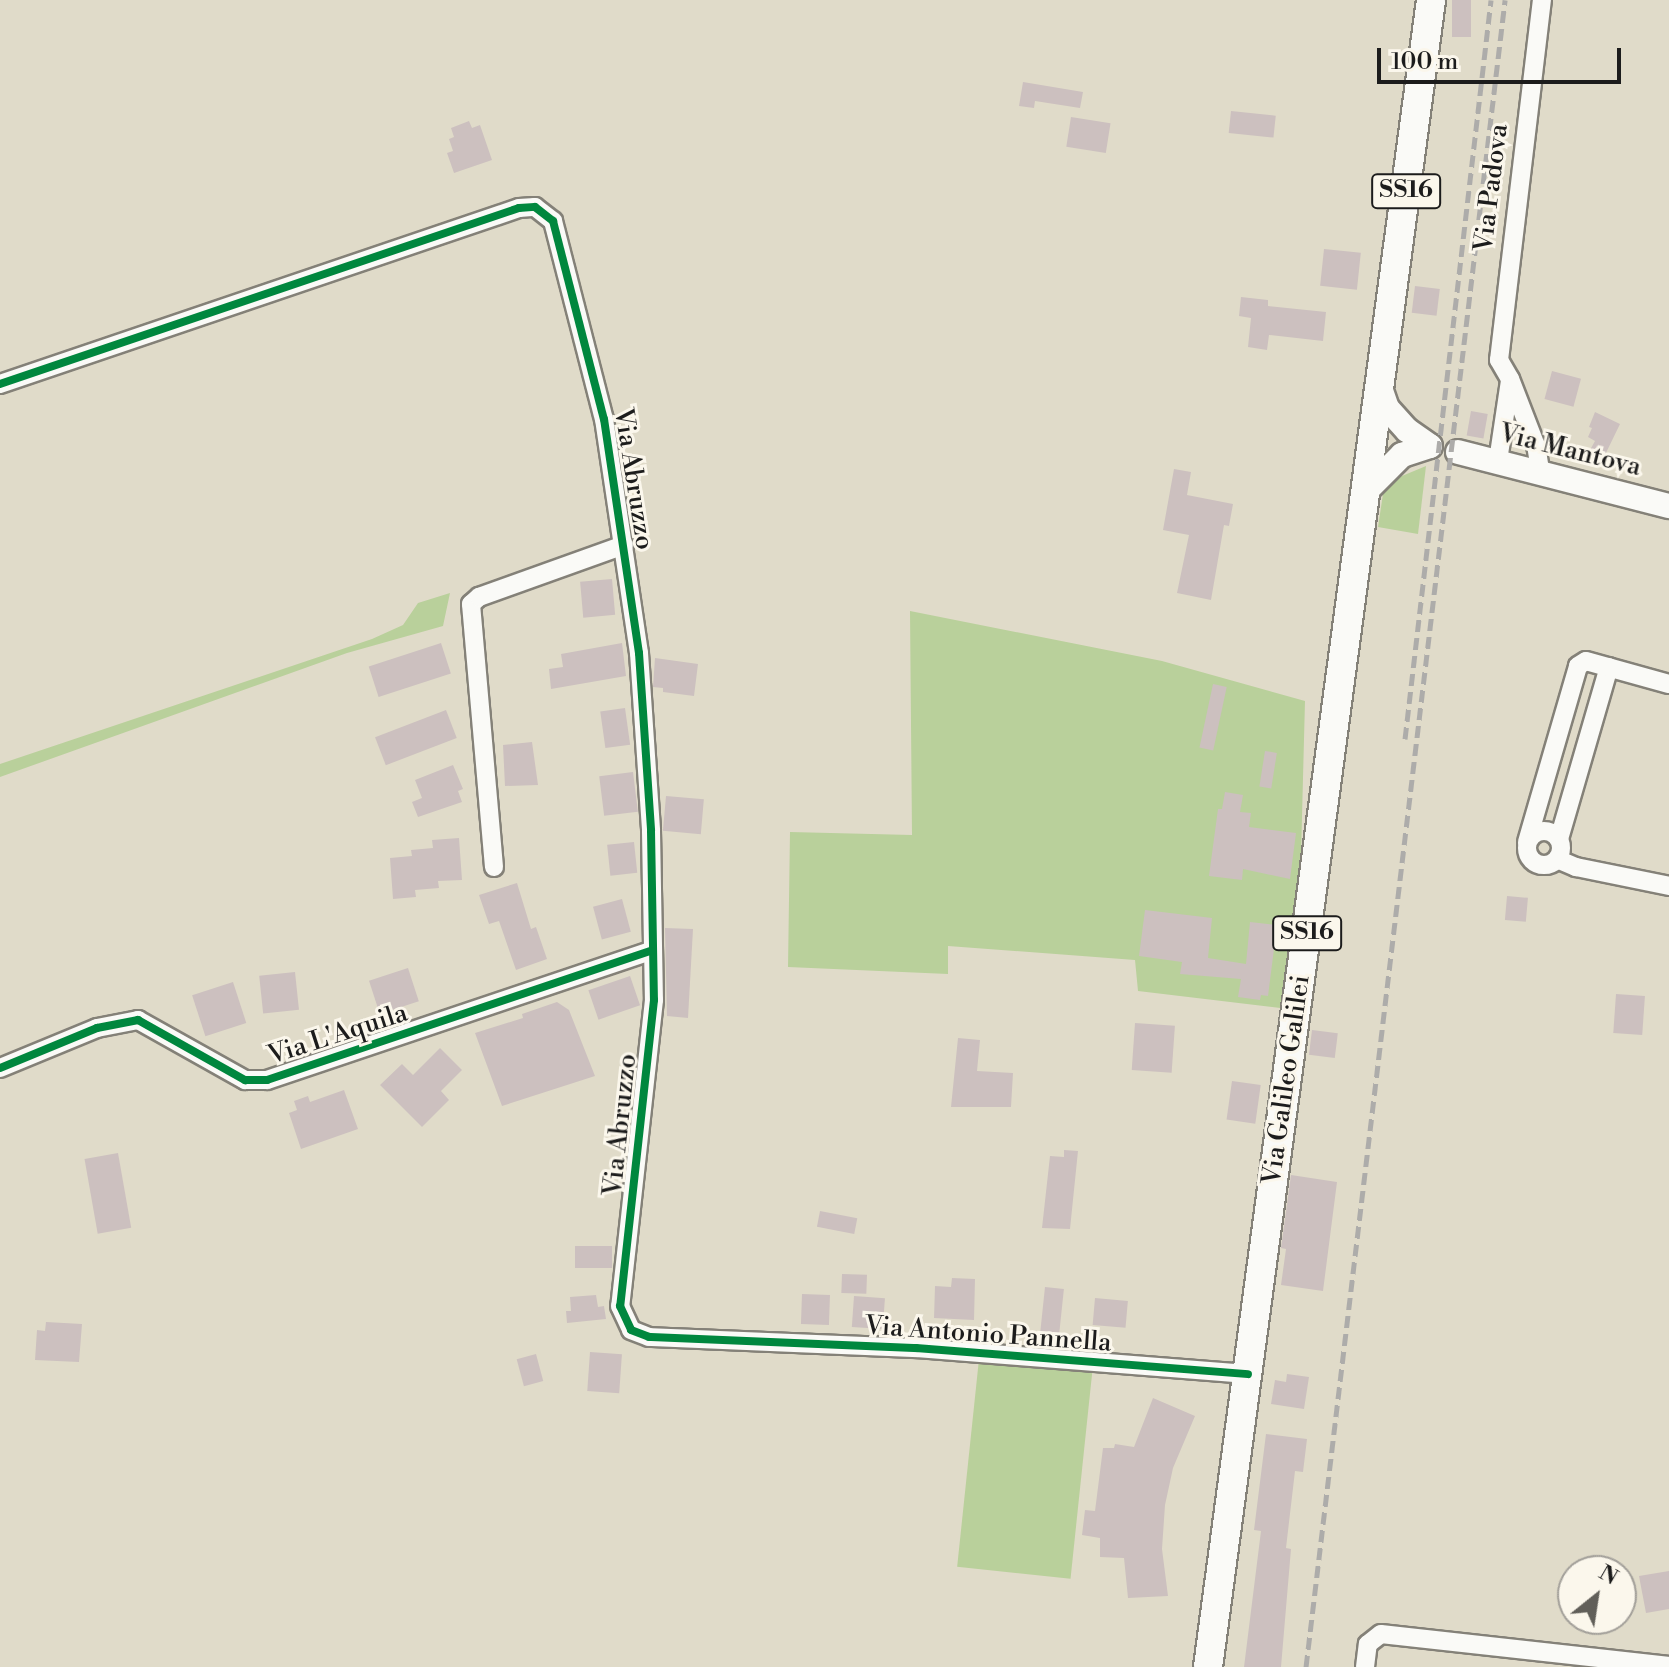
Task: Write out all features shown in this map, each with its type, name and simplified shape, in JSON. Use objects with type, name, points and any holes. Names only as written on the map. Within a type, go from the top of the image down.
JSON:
[{"type":"main road","name":"SS16","points":[[1364,493],[1431,0]]},
{"type":"main road","name":"Via Galileo Galilei","points":[[1208,1667],[1364,493]]},
{"type":"street","name":"Via Padova","points":[[1540,470],[1536,446],[1510,379],[1499,360],[1542,0]]},
{"type":"street","name":"Via Abruzzo","points":[[0,384],[519,208],[535,207],[553,221],[604,419],[639,653],[651,831],[654,1000],[620,1306],[631,1330]]},
{"type":"street","name":"Via Padova","points":[[1498,461],[1510,379]]},
{"type":"street","points":[[1364,493],[1402,455],[1430,446],[1407,430],[1387,408],[1378,381]]},
{"type":"street","points":[[1372,434],[1407,430]]},
{"type":"street","points":[[1372,434],[1402,455]]},
{"type":"street","name":"Via Mantova","points":[[1458,452],[1540,470],[1669,506]]},
{"type":"street","points":[[494,867],[471,604],[479,597],[624,545]]},
{"type":"street","points":[[1609,667],[1559,839],[1561,849],[1557,859],[1547,865],[1536,863],[1528,855],[1527,842],[1578,666],[1586,661],[1609,667],[1669,684]]},
{"type":"street","points":[[1527,842],[1531,835],[1541,830],[1551,832],[1559,839]]},
{"type":"street","points":[[1557,859],[1576,867],[1669,886]]},
{"type":"street","name":"Via L'Aquila","points":[[0,1068],[97,1028],[138,1020],[245,1080],[267,1080],[651,951]]},
{"type":"street","name":"Via Antonio Pannella","points":[[631,1330],[649,1337],[916,1348],[1248,1374]]},
{"type":"street","points":[[1365,1667],[1368,1644],[1381,1634],[1669,1666]]},
{"type":"green space","points":[[1426,466],[1418,534],[1378,527],[1383,494],[1390,481]]},
{"type":"green space","points":[[450,593],[443,626],[347,653],[0,777],[0,764],[372,639],[403,625],[418,603]]},
{"type":"green space","points":[[910,611],[1162,661],[1305,701],[1297,1010],[1138,991],[1135,960],[948,946],[948,974],[788,967],[790,832],[912,835]]},
{"type":"green space","points":[[979,1359],[1092,1371],[1071,1579],[957,1567]]},
{"type":"building","points":[[1452,0],[1471,0],[1471,37],[1452,37]]},
{"type":"building","points":[[1023,82],[1083,92],[1080,108],[1035,101],[1034,108],[1019,106]]},
{"type":"building","points":[[1231,111],[1276,116],[1273,138],[1229,133]]},
{"type":"building","points":[[1071,117],[1111,123],[1106,153],[1066,147]]},
{"type":"building","points":[[469,121],[472,128],[480,125],[492,160],[454,173],[447,153],[453,151],[449,139],[454,137],[451,128]]},
{"type":"building","points":[[1324,249],[1361,253],[1357,290],[1320,286]]},
{"type":"building","points":[[1415,286],[1440,289],[1437,316],[1412,313]]},
{"type":"building","points":[[1241,297],[1268,300],[1268,306],[1326,312],[1323,341],[1269,335],[1267,350],[1248,347],[1251,318],[1239,316]]},
{"type":"building","points":[[1552,371],[1581,379],[1573,407],[1544,399]]},
{"type":"building","points":[[1471,411],[1488,414],[1483,439],[1467,436]]},
{"type":"building","points":[[1595,412],[1620,424],[1604,457],[1590,450],[1595,441],[1588,437],[1592,428],[1589,427]]},
{"type":"building","points":[[1174,469],[1191,472],[1187,495],[1233,504],[1229,526],[1224,525],[1211,600],[1177,593],[1189,535],[1163,530]]},
{"type":"building","points":[[612,579],[615,615],[583,618],[580,582]]},
{"type":"building","points":[[441,643],[451,673],[379,697],[369,666]]},
{"type":"building","points":[[622,643],[626,676],[551,689],[549,669],[563,667],[561,654]]},
{"type":"building","points":[[655,658],[698,664],[694,696],[663,692],[663,688],[653,687]]},
{"type":"building","points":[[1213,684],[1227,687],[1213,750],[1199,748]]},
{"type":"building","points":[[625,708],[630,745],[605,748],[600,711]]},
{"type":"building","points":[[446,710],[457,738],[386,765],[375,737]]},
{"type":"building","points":[[532,742],[538,785],[505,786],[503,745]]},
{"type":"building","points":[[1265,751],[1277,753],[1271,788],[1259,787]]},
{"type":"building","points":[[453,765],[463,789],[458,791],[462,802],[418,817],[412,802],[422,798],[415,780]]},
{"type":"building","points":[[633,772],[638,812],[604,816],[599,776]]},
{"type":"building","points":[[1225,792],[1243,795],[1240,812],[1251,813],[1249,827],[1296,833],[1290,879],[1243,869],[1242,880],[1209,876],[1218,809],[1222,809]]},
{"type":"building","points":[[666,796],[704,799],[701,834],[663,831]]},
{"type":"building","points":[[459,838],[462,880],[438,881],[439,888],[415,890],[416,897],[393,899],[390,858],[412,856],[411,850],[433,848],[432,840]]},
{"type":"building","points":[[634,842],[637,873],[610,876],[607,845]]},
{"type":"building","points":[[517,883],[531,929],[536,927],[547,959],[516,970],[499,921],[489,924],[479,895]]},
{"type":"building","points":[[1507,896],[1528,898],[1526,922],[1505,920]]},
{"type":"building","points":[[622,899],[631,932],[602,940],[593,907]]},
{"type":"building","points":[[1145,910],[1212,918],[1208,958],[1246,964],[1250,922],[1277,925],[1268,996],[1261,995],[1260,1000],[1238,997],[1241,979],[1180,974],[1182,962],[1139,956]]},
{"type":"building","points":[[665,928],[693,929],[688,1018],[667,1016]]},
{"type":"building","points":[[408,968],[419,1001],[380,1014],[369,981]]},
{"type":"building","points":[[295,972],[299,1010],[263,1014],[259,976]]},
{"type":"building","points":[[630,976],[640,1005],[598,1020],[588,990]]},
{"type":"building","points":[[233,982],[246,1023],[205,1036],[192,995]]},
{"type":"building","points":[[1616,994],[1645,996],[1642,1035],[1613,1033]]},
{"type":"building","points":[[557,1002],[569,1010],[595,1076],[502,1106],[475,1033],[523,1018],[522,1014]]},
{"type":"building","points":[[1135,1023],[1175,1026],[1172,1073],[1132,1070]]},
{"type":"building","points":[[1312,1030],[1338,1033],[1335,1058],[1309,1055]]},
{"type":"building","points":[[958,1038],[980,1040],[977,1071],[1013,1073],[1011,1107],[951,1107]]},
{"type":"building","points":[[440,1048],[462,1070],[441,1091],[449,1100],[422,1127],[380,1085],[402,1064],[413,1075]]},
{"type":"building","points":[[1232,1081],[1261,1085],[1255,1124],[1227,1120]]},
{"type":"building","points":[[344,1090],[358,1129],[301,1149],[289,1113],[297,1110],[294,1101],[308,1096],[310,1102]]},
{"type":"building","points":[[1064,1150],[1078,1151],[1070,1229],[1042,1228],[1050,1156],[1064,1157]]},
{"type":"building","points":[[118,1153],[131,1228],[98,1234],[85,1159]]},
{"type":"building","points":[[1291,1175],[1337,1182],[1323,1291],[1281,1285],[1286,1249],[1281,1248]]},
{"type":"building","points":[[820,1211],[857,1218],[854,1234],[817,1227]]},
{"type":"building","points":[[575,1246],[612,1246],[612,1268],[575,1268]]},
{"type":"building","points":[[842,1274],[867,1275],[866,1294],[841,1293]]},
{"type":"building","points":[[952,1278],[975,1279],[974,1320],[934,1318],[935,1286],[951,1287]]},
{"type":"building","points":[[1045,1287],[1064,1289],[1058,1343],[1039,1341]]},
{"type":"building","points":[[802,1294],[830,1295],[829,1325],[801,1324]]},
{"type":"building","points":[[596,1295],[598,1307],[604,1306],[606,1319],[567,1323],[566,1311],[571,1311],[570,1297]]},
{"type":"building","points":[[854,1296],[885,1298],[883,1329],[852,1327]]},
{"type":"building","points":[[1095,1298],[1128,1301],[1126,1328],[1093,1325]]},
{"type":"building","points":[[46,1322],[82,1324],[79,1362],[35,1360],[37,1330],[45,1331]]},
{"type":"building","points":[[590,1352],[622,1354],[619,1393],[587,1391]]},
{"type":"building","points":[[536,1354],[543,1381],[524,1386],[517,1359]]},
{"type":"building","points":[[1287,1374],[1309,1377],[1304,1409],[1271,1404],[1275,1380],[1286,1382]]},
{"type":"building","points":[[1153,1398],[1195,1416],[1173,1468],[1165,1505],[1162,1549],[1168,1596],[1128,1598],[1124,1558],[1100,1557],[1100,1538],[1082,1535],[1085,1510],[1095,1511],[1103,1448],[1114,1448],[1115,1444],[1134,1447]]},
{"type":"building","points":[[1266,1434],[1307,1439],[1303,1472],[1295,1471],[1286,1548],[1291,1549],[1281,1667],[1244,1667],[1261,1531],[1254,1530]]},
{"type":"building","points":[[1669,1571],[1669,1609],[1646,1613],[1639,1576]]},
{"type":"railway","points":[[1405,739],[1491,0]]},
{"type":"railway","points":[[1306,1667],[1505,0]]},
{"type":"cycle path","points":[[0,384],[519,208],[535,207],[553,221],[604,419],[639,653],[651,831],[654,1000],[620,1306],[631,1330],[649,1337],[916,1348],[1248,1374]]},
{"type":"cycle path","points":[[0,1068],[97,1028],[138,1020],[245,1080],[267,1080],[651,951]]}]
